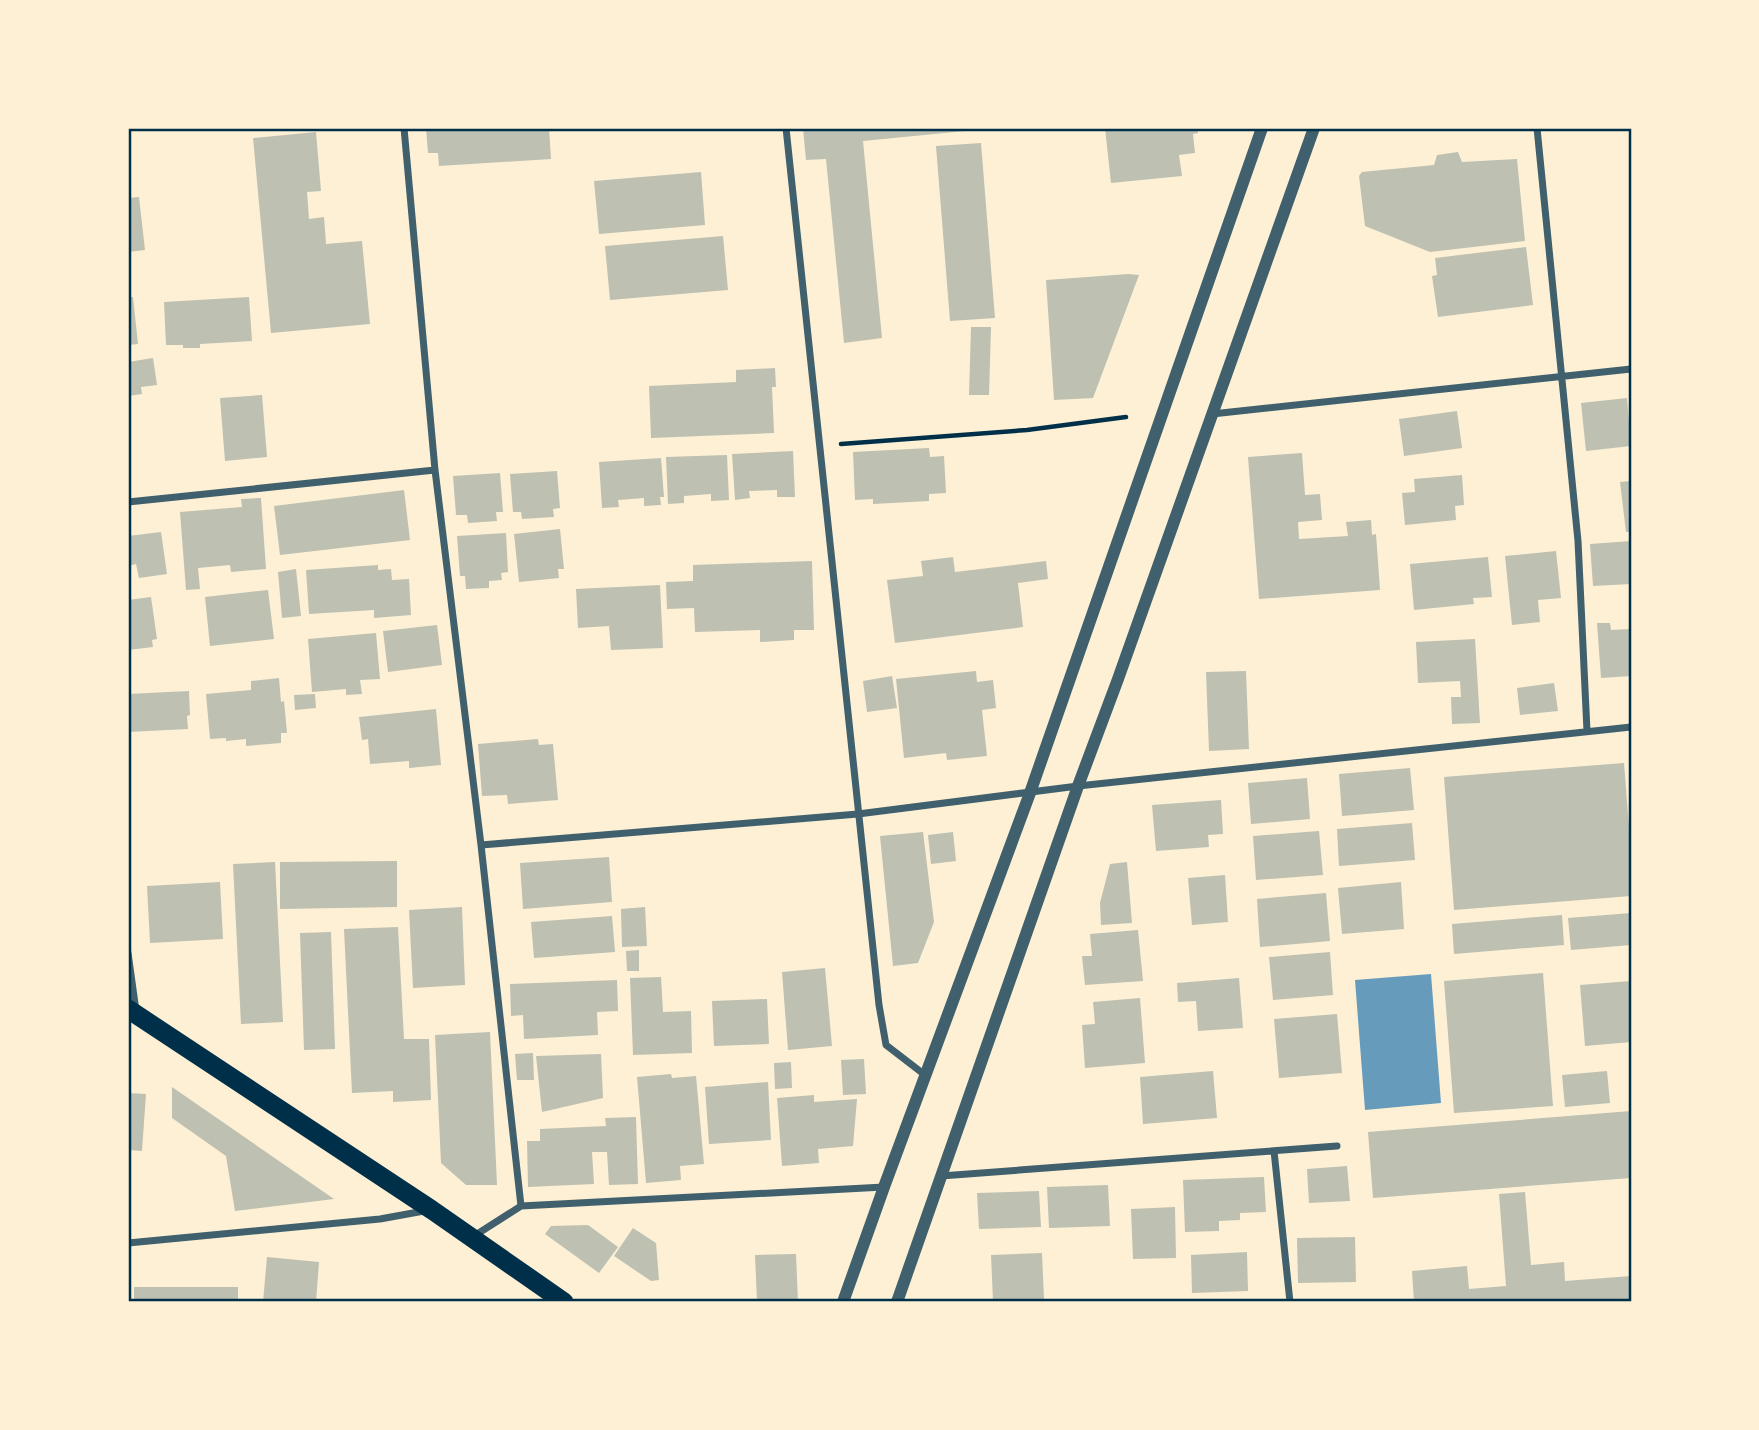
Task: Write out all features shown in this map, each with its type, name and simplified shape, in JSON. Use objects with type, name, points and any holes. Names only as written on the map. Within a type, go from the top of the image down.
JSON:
[{"type":"highway","points":[[132,1012],[432,1210],[553,1299]]},
{"type":"street","points":[[404,128],[435,470],[481,845],[521,1206]]},
{"type":"street","points":[[786,128],[879,1004],[886,1045],[925,1076]]},
{"type":"street","points":[[843,1302],[1030,793],[1262,128]]},
{"type":"street","points":[[897,1302],[1077,786],[1314,128]]},
{"type":"street","points":[[1536,128],[1578,541],[1587,731]]},
{"type":"street","points":[[1212,414],[1631,369]]},
{"type":"street","points":[[128,502],[435,470]]},
{"type":"street","points":[[481,845],[858,814],[1077,786],[1631,727]]},
{"type":"street","points":[[128,953],[132,1012]]},
{"type":"street","points":[[940,1176],[1337,1146]]},
{"type":"street","points":[[1274,1151],[1290,1302]]},
{"type":"street","points":[[472,1238],[521,1206],[884,1187]]},
{"type":"street","points":[[128,1242],[380,1219],[432,1210]]},
{"type":"path","points":[[820,446],[1027,430],[1126,417]]},
{"type":"water","points":[[1431,974],[1441,1103],[1365,1110],[1355,980]]},
{"type":"building","points":[[426,128],[549,128],[551,159],[439,166],[438,153],[428,153]]},
{"type":"building","points":[[803,128],[975,128],[863,141],[882,338],[844,343],[826,159],[806,160]]},
{"type":"building","points":[[1105,128],[1198,128],[1198,133],[1193,134],[1195,153],[1179,155],[1182,176],[1111,183]]},
{"type":"building","points":[[316,132],[321,191],[307,192],[309,219],[324,217],[326,244],[362,241],[370,324],[271,333],[253,138]]},
{"type":"building","points":[[981,143],[995,318],[950,321],[936,146]]},
{"type":"building","points":[[1458,152],[1462,162],[1517,159],[1525,241],[1430,252],[1365,226],[1359,176],[1362,172],[1434,165],[1437,155]]},
{"type":"building","points":[[701,172],[705,225],[599,234],[594,181]]},
{"type":"building","points":[[139,197],[145,250],[128,252],[128,198]]},
{"type":"building","points":[[723,236],[728,290],[610,300],[605,246]]},
{"type":"building","points":[[1526,247],[1533,305],[1438,317],[1432,276],[1437,275],[1435,258]]},
{"type":"building","points":[[1139,275],[1093,398],[1054,400],[1046,280]]},
{"type":"building","points":[[128,297],[133,297],[138,344],[128,345]]},
{"type":"building","points":[[249,297],[252,341],[200,344],[200,348],[166,345],[164,302]]},
{"type":"building","points":[[971,327],[991,327],[989,395],[969,395]]},
{"type":"building","points":[[153,358],[157,385],[141,387],[142,394],[128,396],[128,362]]},
{"type":"building","points":[[775,368],[776,387],[772,387],[774,433],[651,438],[649,386],[736,382],[736,370]]},
{"type":"building","points":[[262,395],[267,457],[225,461],[220,398]]},
{"type":"building","points":[[1627,398],[1631,446],[1586,451],[1581,403]]},
{"type":"building","points":[[1457,411],[1462,448],[1404,456],[1399,419]]},
{"type":"building","points":[[929,448],[930,457],[944,456],[946,493],[929,494],[929,501],[873,504],[873,499],[855,500],[853,452]]},
{"type":"building","points":[[793,451],[795,497],[777,497],[777,490],[749,491],[750,498],[735,500],[732,454]]},
{"type":"building","points":[[1302,453],[1305,495],[1320,494],[1322,520],[1298,522],[1299,539],[1348,536],[1346,522],[1371,520],[1372,535],[1376,534],[1380,590],[1259,599],[1248,457]]},
{"type":"building","points":[[727,455],[729,500],[711,501],[711,494],[684,496],[684,503],[668,504],[666,457]]},
{"type":"building","points":[[661,458],[664,497],[660,497],[661,505],[644,506],[644,498],[618,500],[619,507],[602,508],[599,462]]},
{"type":"building","points":[[557,471],[560,508],[553,509],[554,517],[522,519],[521,512],[513,512],[510,474]]},
{"type":"building","points":[[500,473],[503,512],[496,512],[497,521],[468,523],[467,515],[456,515],[453,476]]},
{"type":"building","points":[[1462,475],[1464,505],[1455,506],[1456,520],[1405,525],[1402,493],[1415,492],[1414,479]]},
{"type":"building","points":[[1631,481],[1631,532],[1626,532],[1620,482]]},
{"type":"building","points":[[404,490],[410,540],[280,555],[274,506]]},
{"type":"building","points":[[261,498],[266,569],[231,572],[230,565],[198,568],[200,589],[186,590],[180,512],[242,507],[241,499]]},
{"type":"building","points":[[560,529],[564,569],[558,569],[559,578],[519,582],[514,534]]},
{"type":"building","points":[[161,532],[167,574],[139,578],[136,564],[128,566],[128,536]]},
{"type":"building","points":[[506,533],[508,572],[501,573],[502,580],[489,581],[489,588],[466,589],[465,576],[460,576],[457,536]]},
{"type":"building","points":[[1631,541],[1631,584],[1593,586],[1590,544]]},
{"type":"building","points":[[1556,551],[1561,598],[1538,600],[1540,622],[1512,625],[1505,556]]},
{"type":"building","points":[[953,557],[955,572],[1046,561],[1048,579],[1018,583],[1023,627],[895,643],[887,580],[923,576],[921,561]]},
{"type":"building","points":[[1488,557],[1492,597],[1473,598],[1474,604],[1414,610],[1410,564]]},
{"type":"building","points":[[812,561],[814,630],[794,630],[794,640],[760,642],[760,630],[695,632],[694,608],[667,609],[666,582],[693,581],[693,565]]},
{"type":"building","points":[[378,565],[378,570],[391,569],[392,580],[409,579],[411,615],[374,618],[374,610],[309,614],[306,570]]},
{"type":"building","points":[[296,569],[301,616],[282,618],[278,572]]},
{"type":"building","points":[[660,585],[663,648],[611,650],[609,626],[578,628],[576,589]]},
{"type":"building","points":[[268,590],[274,639],[210,646],[205,597]]},
{"type":"building","points":[[151,597],[157,639],[152,640],[153,647],[128,650],[128,600]]},
{"type":"building","points":[[1597,623],[1610,623],[1611,630],[1631,629],[1631,676],[1601,678]]},
{"type":"building","points":[[437,625],[442,665],[388,672],[383,631]]},
{"type":"building","points":[[376,633],[380,679],[360,680],[362,694],[346,695],[346,689],[312,692],[308,639]]},
{"type":"building","points":[[1475,639],[1480,723],[1452,724],[1451,697],[1461,697],[1460,681],[1418,683],[1416,642]]},
{"type":"building","points":[[976,671],[977,682],[993,680],[996,708],[982,710],[987,756],[947,760],[946,753],[904,758],[896,679]]},
{"type":"building","points":[[1246,671],[1249,749],[1209,751],[1206,672]]},
{"type":"building","points":[[892,676],[897,708],[867,712],[863,681]]},
{"type":"building","points":[[279,678],[287,733],[281,733],[281,743],[246,746],[246,739],[210,739],[206,694],[251,690],[251,681]]},
{"type":"building","points":[[1554,683],[1558,711],[1520,715],[1517,688]]},
{"type":"building","points":[[189,691],[188,729],[128,732],[128,694]]},
{"type":"building","points":[[315,694],[316,708],[295,710],[294,695]]},
{"type":"building","points":[[436,709],[441,765],[409,768],[409,761],[370,764],[368,739],[362,740],[359,717]]},
{"type":"building","points":[[538,739],[539,745],[553,744],[558,800],[508,804],[507,795],[482,796],[478,744]]},
{"type":"building","points":[[1624,763],[1631,853],[1631,896],[1454,910],[1444,777]]},
{"type":"building","points":[[1410,768],[1414,810],[1342,816],[1339,774]]},
{"type":"building","points":[[1307,778],[1310,819],[1251,824],[1248,783]]},
{"type":"building","points":[[1221,800],[1223,834],[1208,835],[1209,847],[1156,851],[1152,805]]},
{"type":"building","points":[[1412,823],[1415,860],[1339,866],[1337,829]]},
{"type":"building","points":[[1319,831],[1323,875],[1256,880],[1253,836]]},
{"type":"building","points":[[923,832],[934,922],[918,963],[893,966],[880,836]]},
{"type":"building","points":[[953,832],[956,861],[931,864],[928,835]]},
{"type":"building","points":[[609,857],[612,902],[523,909],[520,863]]},
{"type":"building","points":[[397,861],[397,907],[280,909],[280,862]]},
{"type":"building","points":[[275,862],[283,1022],[241,1024],[233,864]]},
{"type":"building","points":[[1127,862],[1132,923],[1101,925],[1100,903],[1110,864]]},
{"type":"building","points":[[1225,875],[1228,922],[1192,925],[1188,878]]},
{"type":"building","points":[[220,882],[223,939],[150,943],[147,886]]},
{"type":"building","points":[[1401,882],[1404,929],[1342,934],[1338,888]]},
{"type":"building","points":[[1326,893],[1330,941],[1260,947],[1257,899]]},
{"type":"building","points":[[462,907],[465,985],[413,988],[409,910]]},
{"type":"building","points":[[645,907],[647,946],[622,947],[621,909]]},
{"type":"building","points":[[1631,913],[1631,945],[1571,950],[1568,918]]},
{"type":"building","points":[[1562,915],[1564,945],[1454,954],[1452,924]]},
{"type":"building","points":[[612,916],[615,952],[534,958],[531,922]]},
{"type":"building","points":[[398,927],[404,1039],[429,1039],[431,1100],[393,1102],[393,1091],[352,1093],[344,929]]},
{"type":"building","points":[[1138,930],[1143,981],[1085,985],[1082,956],[1092,956],[1090,934]]},
{"type":"building","points":[[331,932],[335,1049],[304,1050],[300,933]]},
{"type":"building","points":[[639,950],[639,971],[627,971],[626,951]]},
{"type":"building","points":[[1330,952],[1333,995],[1273,1000],[1269,957]]},
{"type":"building","points":[[825,968],[832,1046],[788,1050],[782,972]]},
{"type":"building","points":[[1543,973],[1553,1106],[1454,1113],[1444,981]]},
{"type":"building","points":[[661,977],[663,1012],[691,1011],[692,1053],[633,1055],[630,978]]},
{"type":"building","points":[[1239,978],[1243,1028],[1198,1031],[1196,1001],[1178,1002],[1177,983]]},
{"type":"building","points":[[617,980],[618,1011],[597,1012],[598,1035],[524,1039],[523,1015],[511,1016],[510,984]]},
{"type":"building","points":[[1631,981],[1631,1042],[1585,1046],[1580,985]]},
{"type":"building","points":[[1140,998],[1145,1063],[1085,1068],[1082,1025],[1095,1024],[1093,1002]]},
{"type":"building","points":[[767,999],[769,1044],[714,1046],[712,1001]]},
{"type":"building","points":[[1337,1014],[1342,1073],[1279,1078],[1274,1019]]},
{"type":"building","points":[[490,1032],[497,1185],[466,1185],[441,1163],[435,1035]]},
{"type":"building","points":[[533,1053],[534,1080],[517,1080],[515,1054]]},
{"type":"building","points":[[601,1054],[603,1098],[542,1112],[536,1056]]},
{"type":"building","points":[[864,1059],[866,1094],[843,1095],[841,1060]]},
{"type":"building","points":[[791,1062],[792,1088],[775,1089],[774,1063]]},
{"type":"building","points":[[1213,1071],[1217,1118],[1143,1124],[1140,1077]]},
{"type":"building","points":[[1607,1071],[1610,1103],[1565,1107],[1562,1075]]},
{"type":"building","points":[[671,1074],[672,1078],[696,1076],[704,1164],[680,1166],[681,1180],[646,1183],[637,1077]]},
{"type":"building","points":[[768,1082],[771,1140],[709,1144],[705,1087]]},
{"type":"building","points":[[172,1087],[334,1199],[235,1211],[226,1156],[172,1118]]},
{"type":"building","points":[[128,1093],[146,1094],[142,1151],[128,1150]]},
{"type":"building","points":[[814,1095],[814,1102],[857,1099],[853,1146],[818,1149],[819,1163],[782,1166],[777,1098]]},
{"type":"building","points":[[1631,1111],[1631,1178],[1373,1198],[1368,1132]]},
{"type":"building","points":[[636,1117],[638,1184],[609,1185],[607,1152],[592,1152],[594,1184],[528,1187],[527,1141],[540,1141],[540,1129],[606,1126],[605,1118]]},
{"type":"building","points":[[1347,1166],[1350,1201],[1309,1203],[1307,1169]]},
{"type":"building","points":[[1264,1177],[1266,1212],[1240,1213],[1240,1220],[1219,1221],[1219,1231],[1185,1232],[1183,1180]]},
{"type":"building","points":[[1108,1185],[1110,1226],[1049,1228],[1047,1187]]},
{"type":"building","points":[[1039,1191],[1041,1227],[979,1229],[977,1193]]},
{"type":"building","points":[[1525,1192],[1531,1265],[1564,1262],[1565,1281],[1631,1276],[1631,1302],[1414,1302],[1412,1271],[1467,1266],[1469,1289],[1506,1286],[1499,1194]]},
{"type":"building","points":[[1175,1207],[1176,1258],[1133,1259],[1131,1209]]},
{"type":"building","points":[[588,1225],[618,1247],[599,1273],[545,1234],[551,1226]]},
{"type":"building","points":[[633,1228],[656,1243],[659,1280],[651,1281],[614,1256]]},
{"type":"building","points":[[1355,1237],[1356,1282],[1298,1283],[1297,1238]]},
{"type":"building","points":[[1247,1252],[1248,1291],[1192,1293],[1191,1255]]},
{"type":"building","points":[[1042,1253],[1044,1299],[993,1301],[991,1255]]},
{"type":"building","points":[[796,1254],[798,1302],[757,1302],[755,1255]]},
{"type":"building","points":[[267,1257],[319,1262],[316,1302],[263,1302]]},
{"type":"building","points":[[134,1287],[238,1287],[238,1302],[134,1302]]}]
